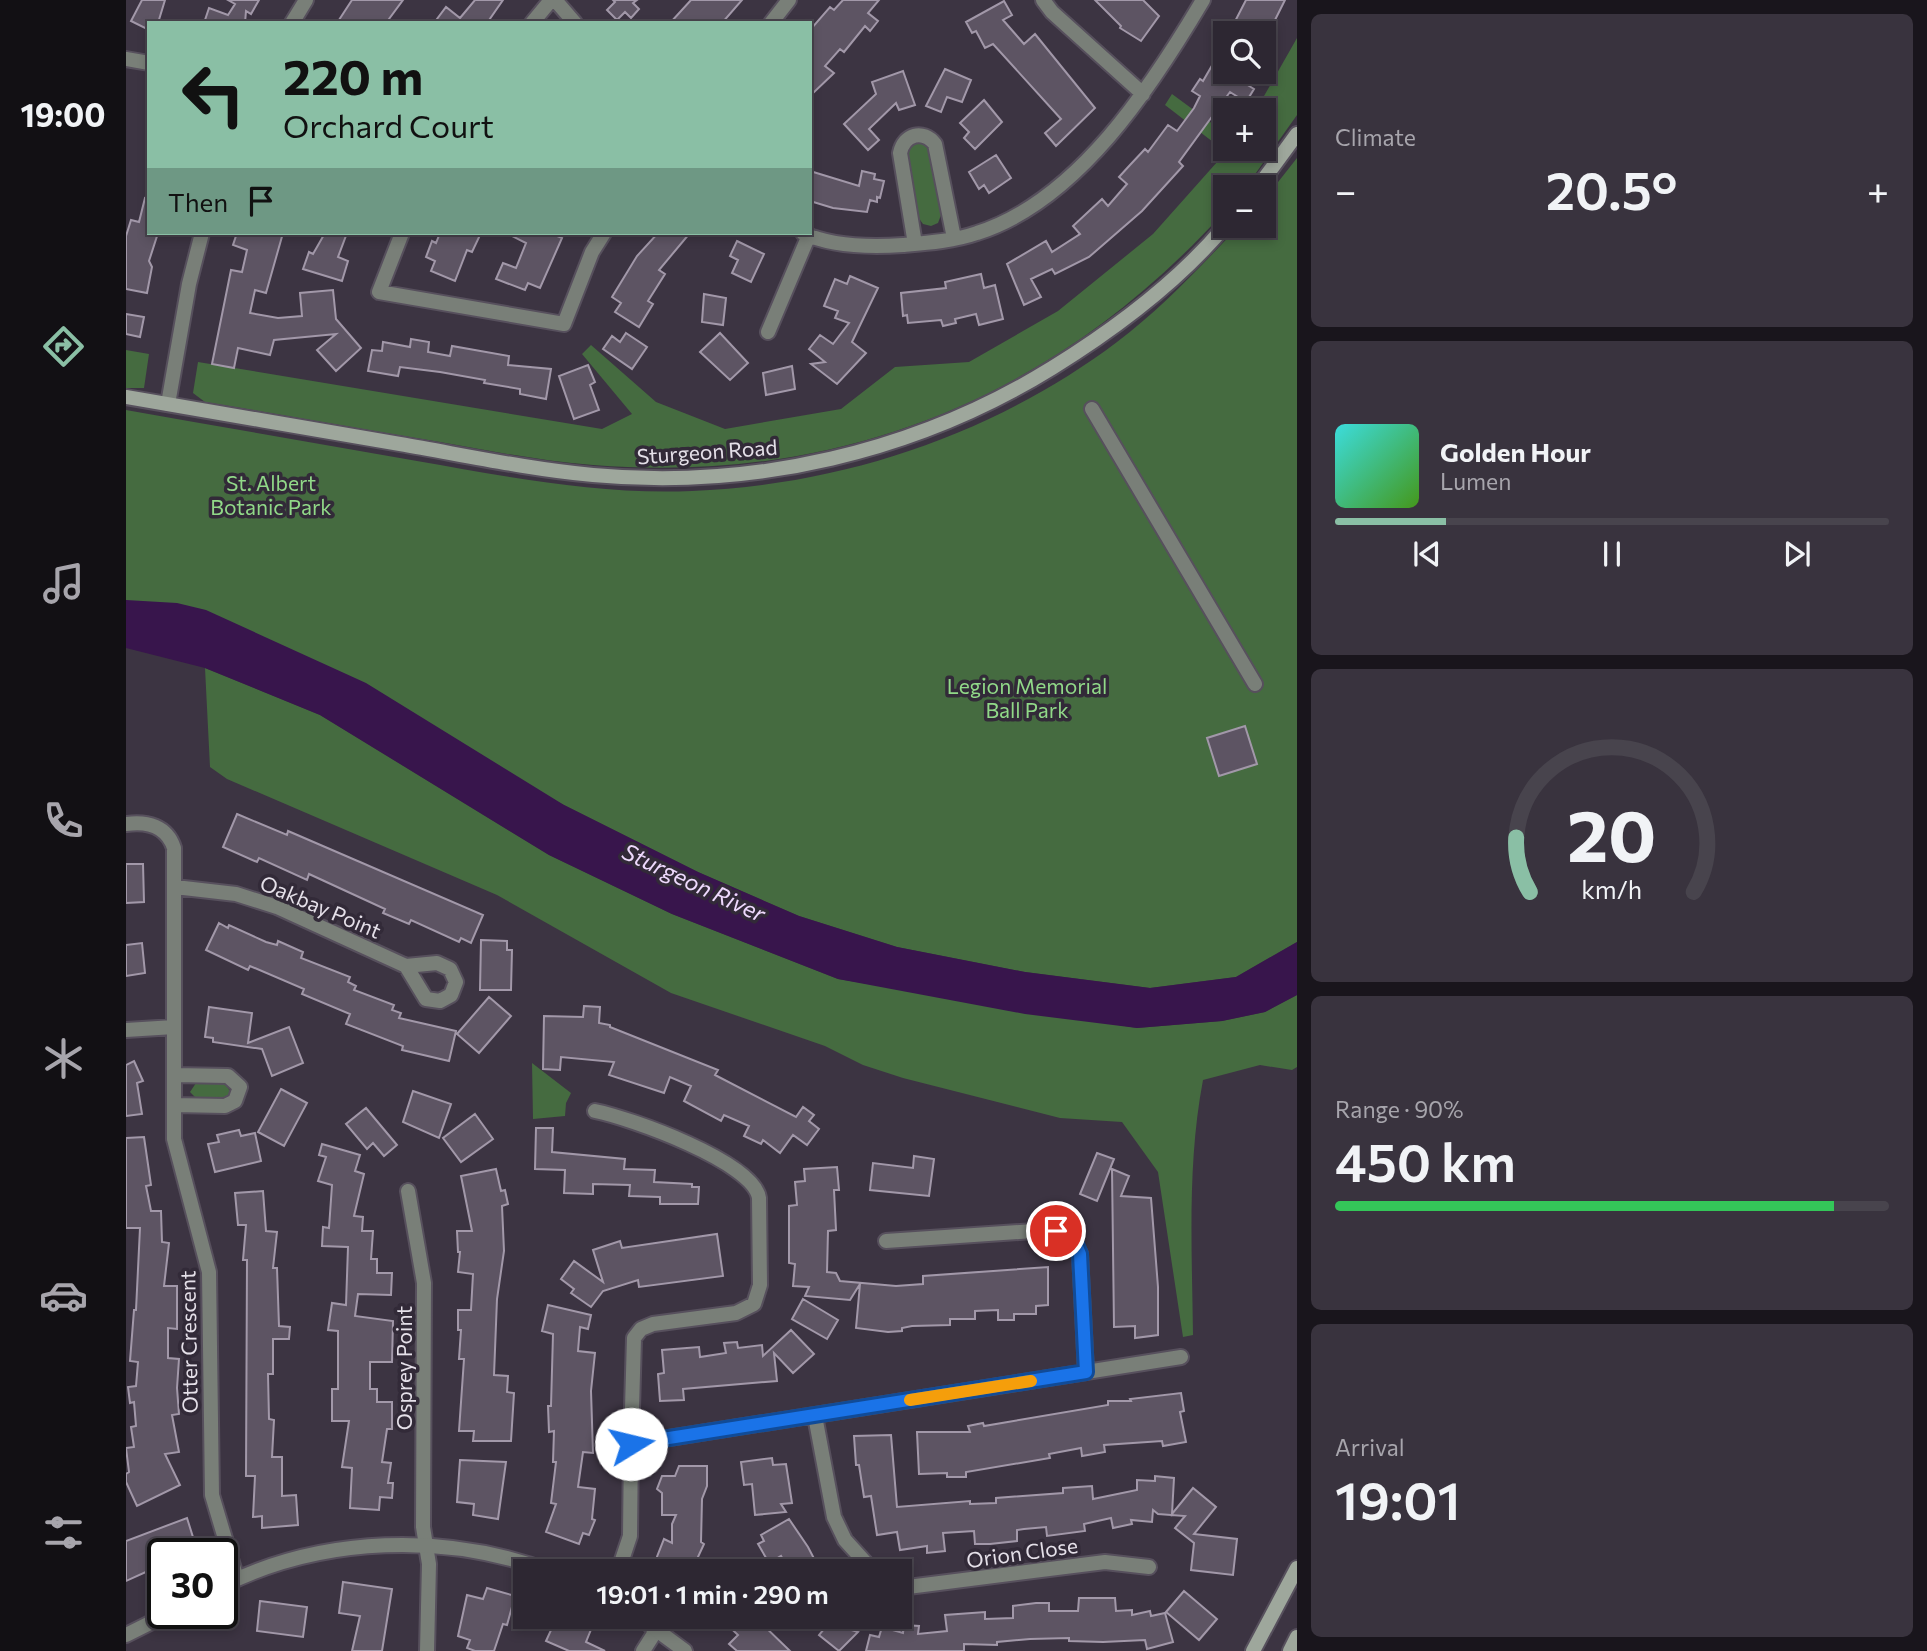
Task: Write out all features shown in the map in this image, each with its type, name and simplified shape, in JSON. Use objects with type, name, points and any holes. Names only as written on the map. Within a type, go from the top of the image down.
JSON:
[{"type":"main road","points":[[1267,175],[1297,134]]},
{"type":"main road","name":"Sturgeon Road","points":[[126,397],[592,475],[687,478],[765,471],[856,453],[916,434],[1016,390],[1089,345],[1164,287],[1213,238]]},
{"type":"main road","points":[[1253,1651],[1297,1567]]},
{"type":"main road","points":[[1290,1651],[1297,1637]]},
{"type":"street","points":[[293,21],[306,0]]},
{"type":"street","points":[[534,21],[553,0],[574,21]]},
{"type":"street","points":[[773,21],[789,0]]},
{"type":"street","points":[[1043,0],[1052,12],[1143,94]]},
{"type":"street","points":[[811,235],[856,245],[915,244],[978,233],[1007,220],[1057,189],[1143,94],[1202,0]]},
{"type":"street","points":[[126,59],[147,63]]},
{"type":"street","points":[[915,244],[900,153],[904,142],[914,135],[926,136],[935,144],[954,238]]},
{"type":"street","points":[[168,404],[189,284],[201,235]]},
{"type":"street","points":[[401,235],[380,292],[564,324],[592,252],[603,235]]},
{"type":"street","points":[[768,332],[806,235]]},
{"type":"street","points":[[1092,409],[1255,684]]},
{"type":"street","name":"Otter Crescent","points":[[126,824],[146,824],[166,834],[174,848],[174,1139],[209,1272],[212,1495],[224,1538]]},
{"type":"street","name":"Oakbay Point","points":[[175,887],[257,900],[406,966]]},
{"type":"street","points":[[126,1030],[174,1027]]},
{"type":"street","points":[[174,1105],[225,1106],[235,1101],[240,1087],[234,1078],[228,1076],[175,1075]]},
{"type":"street","points":[[596,1111],[636,1121],[682,1141],[746,1176],[757,1187],[759,1198],[760,1285],[754,1304],[736,1313],[653,1324],[641,1329],[634,1338],[630,1536],[622,1559]]},
{"type":"street","name":"Osprey Point","points":[[408,1191],[424,1283],[423,1527],[426,1546],[426,1651]]},
{"type":"street","points":[[886,1241],[1048,1230],[1069,1237],[1080,1254],[1086,1372]]},
{"type":"street","points":[[631,1444],[1181,1357]]},
{"type":"street","points":[[815,1416],[834,1517],[852,1548],[862,1559]]},
{"type":"street","points":[[238,1578],[323,1552],[389,1545],[486,1553],[513,1561]]},
{"type":"street","name":"Orion Close","points":[[912,1586],[1105,1562],[1149,1567]]},
{"type":"street","points":[[126,1635],[147,1624]]},
{"type":"street","points":[[643,1651],[657,1629],[685,1651]]},
{"type":"green space","points":[[1297,38],[1297,115],[1276,145],[1276,98],[1263,98],[1271,84],[1276,84],[1276,75]]},
{"type":"green space","points":[[1172,94],[1213,124],[1213,142],[1165,105]]},
{"type":"green space","points":[[917,143],[925,144],[930,150],[941,215],[938,223],[931,226],[923,224],[918,217],[908,157],[909,148]]},
{"type":"green space","name":"Legion Memorial Ball Park","points":[[1297,158],[1297,942],[1236,977],[1150,988],[1025,972],[897,947],[799,916],[698,872],[564,805],[126,600],[126,410],[554,484],[657,492],[749,487],[805,478],[916,449],[969,428],[1070,375],[1150,315],[1227,238],[1276,238],[1276,185]]},
{"type":"green space","points":[[1218,161],[1264,161],[1254,175],[1213,175],[1213,223],[1160,276],[1091,332],[1018,378],[940,415],[859,442],[774,460],[685,467],[593,465],[554,461],[205,402],[193,393],[198,362],[602,429],[632,414],[582,354],[591,345],[656,402],[725,429],[841,409],[895,367],[969,362],[1058,311],[1153,234]]},
{"type":"green space","points":[[126,350],[149,354],[144,388],[126,388]]},
{"type":"green space","points":[[205,668],[320,715],[549,855],[672,914],[838,979],[1137,1028],[1222,1021],[1265,1012],[1297,995],[1297,1067],[1292,1070],[1260,1065],[1203,1080],[1193,1175],[1193,1335],[1183,1337],[1158,1172],[1122,1122],[1060,1118],[903,1078],[863,1065],[825,1046],[671,993],[497,895],[227,779],[210,767]]},
{"type":"green space","points":[[532,1063],[571,1093],[566,1103],[565,1116],[533,1119]]},
{"type":"green space","points":[[196,1083],[225,1083],[231,1093],[225,1098],[195,1097],[190,1092]]},
{"type":"water","name":"Sturgeon River","points":[[126,600],[177,603],[206,610],[366,683],[564,805],[698,872],[799,916],[897,947],[1025,972],[1150,988],[1236,977],[1297,942],[1297,995],[1265,1012],[1222,1021],[1137,1028],[1025,1014],[838,979],[672,914],[549,855],[320,715],[205,668],[126,648]]},
{"type":"building","points":[[142,0],[165,0],[159,21],[147,21],[147,29],[131,21]]},
{"type":"building","points":[[228,0],[259,0],[251,14],[246,11],[245,21],[205,21],[209,8],[228,15],[235,4]]},
{"type":"building","points":[[352,0],[403,0],[387,21],[338,21]]},
{"type":"building","points":[[475,0],[503,0],[488,21],[436,21],[446,7],[460,18]]},
{"type":"building","points":[[613,0],[637,0],[633,3],[639,9],[631,18],[625,12],[617,20],[607,10],[615,2]]},
{"type":"building","points":[[691,0],[742,0],[724,21],[672,21]]},
{"type":"building","points":[[843,0],[879,0],[868,13],[878,21],[870,31],[865,26],[844,52],[840,49],[825,66],[834,73],[812,94],[812,28],[830,7],[834,10]]},
{"type":"building","points":[[1095,0],[1143,0],[1159,16],[1141,41],[1120,28]]},
{"type":"building","points":[[1246,0],[1285,0],[1274,21],[1235,21]]},
{"type":"building","points":[[1004,1],[1012,15],[1003,20],[1024,44],[1035,34],[1095,108],[1056,146],[1045,133],[1061,119],[993,44],[985,48],[976,31],[972,33],[966,22]]},
{"type":"building","points":[[1213,64],[1213,84],[1246,84],[1254,89],[1248,98],[1240,98],[1230,92],[1226,98],[1213,98],[1213,115],[1179,162],[1183,166],[1142,211],[1089,257],[1055,274],[1052,269],[1031,279],[1041,297],[1024,305],[1007,264],[1046,241],[1052,252],[1080,234],[1073,226],[1102,199],[1108,206],[1127,184],[1119,177],[1145,149],[1148,152],[1168,125],[1177,131],[1200,96],[1192,91],[1200,79],[1203,81]]},
{"type":"building","points":[[945,69],[971,80],[962,102],[947,97],[941,112],[926,106]]},
{"type":"building","points":[[903,71],[915,105],[899,110],[896,103],[869,129],[879,140],[868,150],[844,124],[876,94],[872,82]]},
{"type":"building","points":[[984,100],[1002,122],[975,149],[964,138],[969,132],[960,123]]},
{"type":"building","points":[[996,155],[1011,178],[989,193],[984,185],[979,189],[969,172]]},
{"type":"building","points":[[862,171],[875,174],[874,179],[884,181],[880,198],[877,197],[877,202],[870,200],[867,212],[833,208],[812,202],[812,172],[859,186]]},
{"type":"building","points":[[147,198],[147,235],[157,235],[149,261],[152,267],[147,293],[126,289],[126,236],[131,220],[139,222]]},
{"type":"building","points":[[236,235],[282,235],[266,293],[255,290],[250,313],[278,318],[302,316],[300,293],[333,290],[336,319],[361,348],[336,371],[317,350],[336,334],[274,340],[270,355],[238,348],[234,368],[212,364],[231,270],[242,272],[247,250],[233,245]]},
{"type":"building","points":[[324,235],[346,235],[338,257],[348,261],[342,281],[303,269],[309,252],[313,254]]},
{"type":"building","points":[[439,235],[480,235],[472,252],[467,250],[455,281],[431,271],[435,261],[426,257],[432,241],[436,243]]},
{"type":"building","points":[[510,235],[555,235],[562,238],[540,288],[528,283],[525,290],[496,279],[503,263],[516,268],[526,243]]},
{"type":"building","points":[[656,235],[688,235],[659,270],[665,274],[648,301],[653,304],[639,327],[615,312],[621,303],[612,297],[637,256]]},
{"type":"building","points":[[737,241],[764,254],[751,282],[732,273],[738,260],[730,256]]},
{"type":"building","points":[[981,274],[984,288],[995,285],[1003,319],[979,325],[976,314],[955,319],[956,323],[943,326],[941,320],[908,323],[907,315],[903,316],[901,293],[946,288],[945,282]]},
{"type":"building","points":[[850,276],[878,288],[852,342],[866,353],[837,384],[811,364],[825,362],[809,349],[820,335],[833,344],[849,323],[835,318],[838,311],[824,306],[835,279],[847,284]]},
{"type":"building","points":[[704,294],[726,298],[723,325],[702,322]]},
{"type":"building","points":[[126,314],[144,317],[140,337],[126,334]]},
{"type":"building","points":[[626,333],[647,347],[632,369],[603,349],[612,336],[620,342]]},
{"type":"building","points":[[720,333],[748,363],[730,380],[700,352]]},
{"type":"building","points":[[411,339],[429,342],[428,352],[450,356],[452,346],[509,356],[508,365],[551,369],[546,399],[520,394],[520,389],[484,383],[485,380],[440,372],[400,367],[398,376],[368,371],[372,350],[382,351],[383,342],[410,347]]},
{"type":"building","points":[[588,365],[595,382],[590,385],[599,410],[574,419],[559,376]]},
{"type":"building","points":[[792,366],[795,389],[766,395],[763,373]]},
{"type":"building","points":[[1245,726],[1257,764],[1219,776],[1207,738]]},
{"type":"building","points":[[237,814],[287,835],[288,831],[483,915],[471,943],[461,938],[459,942],[411,920],[409,924],[383,913],[385,909],[309,874],[307,880],[259,858],[257,862],[223,847]]},
{"type":"building","points":[[126,864],[143,864],[144,902],[126,903]]},
{"type":"building","points":[[219,923],[266,942],[277,945],[278,941],[303,952],[301,958],[350,977],[348,982],[356,986],[354,990],[394,1005],[392,1010],[401,1013],[399,1018],[456,1031],[449,1061],[402,1050],[403,1046],[346,1024],[350,1014],[302,994],[304,989],[250,966],[248,970],[206,950]]},
{"type":"building","points":[[481,940],[507,941],[507,950],[512,950],[511,990],[480,990]]},
{"type":"building","points":[[142,943],[145,973],[126,976],[126,945]]},
{"type":"building","points":[[489,997],[511,1016],[479,1053],[457,1034]]},
{"type":"building","points":[[584,1006],[600,1007],[599,1023],[610,1025],[718,1070],[715,1075],[796,1117],[803,1107],[814,1115],[809,1121],[819,1129],[807,1145],[793,1135],[780,1153],[763,1140],[761,1144],[744,1136],[749,1126],[724,1115],[721,1121],[684,1101],[691,1086],[670,1077],[664,1093],[609,1075],[614,1062],[561,1057],[560,1070],[543,1069],[544,1016],[583,1017]]},
{"type":"building","points":[[209,1007],[252,1013],[248,1043],[289,1027],[303,1063],[272,1076],[262,1049],[213,1042],[213,1038],[205,1037]]},
{"type":"building","points":[[134,1061],[143,1081],[137,1083],[142,1114],[126,1116],[126,1065]]},
{"type":"building","points":[[281,1089],[307,1103],[284,1146],[258,1132]]},
{"type":"building","points":[[413,1091],[451,1104],[439,1138],[403,1122]]},
{"type":"building","points":[[366,1108],[397,1145],[384,1156],[373,1143],[367,1149],[346,1124]]},
{"type":"building","points":[[475,1114],[493,1139],[461,1162],[443,1138]]},
{"type":"building","points":[[536,1128],[553,1128],[552,1152],[625,1159],[624,1169],[655,1170],[654,1182],[692,1184],[692,1187],[699,1187],[698,1204],[660,1204],[660,1197],[629,1196],[630,1185],[593,1184],[593,1194],[564,1193],[565,1170],[535,1169]]},
{"type":"building","points":[[239,1130],[241,1136],[255,1133],[261,1161],[215,1172],[208,1144],[219,1142],[217,1135]]},
{"type":"building","points":[[144,1137],[151,1185],[146,1186],[151,1211],[161,1211],[162,1242],[169,1243],[164,1286],[177,1286],[177,1329],[168,1328],[168,1358],[179,1359],[179,1414],[172,1415],[179,1452],[165,1454],[180,1485],[137,1506],[126,1482],[126,1474],[129,1472],[126,1448],[134,1447],[131,1427],[136,1426],[134,1402],[130,1403],[128,1387],[136,1386],[138,1362],[130,1361],[136,1310],[140,1228],[126,1228],[126,1138]]},
{"type":"building","points":[[322,1144],[360,1155],[355,1171],[364,1174],[354,1216],[363,1217],[362,1231],[373,1231],[371,1259],[377,1259],[377,1273],[392,1273],[391,1295],[358,1294],[355,1316],[393,1321],[392,1362],[370,1362],[370,1389],[377,1389],[377,1402],[392,1402],[392,1429],[387,1429],[382,1462],[391,1463],[388,1483],[393,1483],[392,1498],[380,1497],[379,1510],[350,1508],[352,1468],[342,1467],[349,1421],[332,1421],[332,1389],[338,1389],[338,1331],[328,1330],[332,1303],[346,1305],[348,1247],[322,1246],[323,1227],[329,1228],[332,1185],[318,1181],[326,1157],[319,1155]]},
{"type":"building","points":[[1097,1153],[1114,1159],[1097,1201],[1080,1194]]},
{"type":"building","points":[[914,1156],[934,1159],[929,1196],[870,1190],[873,1163],[913,1168]]},
{"type":"building","points":[[837,1167],[839,1190],[834,1190],[836,1230],[828,1231],[827,1272],[836,1273],[840,1281],[896,1286],[923,1284],[923,1276],[1048,1267],[1048,1305],[1036,1306],[1036,1314],[1014,1314],[1014,1320],[998,1320],[998,1310],[975,1311],[975,1319],[950,1319],[950,1325],[912,1326],[902,1328],[902,1331],[888,1332],[856,1328],[860,1284],[850,1300],[805,1296],[809,1287],[793,1286],[795,1264],[789,1263],[789,1206],[797,1205],[795,1182],[805,1181],[804,1169]]},
{"type":"building","points":[[496,1169],[501,1191],[505,1190],[508,1204],[502,1206],[504,1251],[497,1299],[494,1375],[508,1376],[507,1392],[514,1393],[511,1441],[473,1441],[474,1431],[459,1431],[464,1359],[459,1359],[461,1330],[458,1330],[458,1310],[471,1310],[473,1274],[458,1272],[460,1252],[457,1231],[472,1231],[461,1176]]},
{"type":"building","points":[[1112,1169],[1129,1176],[1121,1196],[1151,1198],[1158,1287],[1158,1335],[1135,1338],[1135,1326],[1114,1327]]},
{"type":"building","points":[[263,1191],[266,1231],[277,1232],[273,1268],[277,1268],[279,1326],[290,1327],[289,1339],[273,1339],[273,1374],[268,1374],[269,1419],[274,1420],[272,1457],[282,1457],[282,1496],[296,1495],[298,1525],[262,1528],[262,1516],[253,1517],[255,1476],[246,1476],[247,1260],[243,1260],[246,1225],[238,1225],[235,1193]]},
{"type":"building","points":[[717,1234],[723,1276],[639,1287],[638,1280],[603,1291],[591,1307],[571,1293],[574,1289],[561,1279],[574,1261],[603,1282],[593,1250],[620,1241],[622,1248]]},
{"type":"building","points":[[803,1299],[838,1320],[827,1339],[792,1319]]},
{"type":"building","points":[[548,1305],[591,1315],[588,1329],[580,1327],[578,1351],[595,1353],[591,1391],[593,1453],[583,1452],[578,1487],[595,1489],[592,1519],[595,1520],[589,1535],[583,1533],[579,1544],[546,1532],[556,1504],[551,1503],[556,1462],[553,1462],[554,1431],[549,1432],[548,1406],[551,1406],[553,1334],[542,1331]]},
{"type":"building","points":[[791,1330],[814,1354],[793,1373],[774,1353],[777,1381],[683,1389],[684,1400],[660,1401],[658,1374],[664,1373],[662,1350],[699,1347],[700,1357],[726,1353],[724,1343],[737,1342],[738,1348],[762,1345],[763,1356]]},
{"type":"building","points":[[1181,1393],[1184,1411],[1180,1412],[1186,1442],[1163,1446],[1162,1441],[1104,1445],[1105,1452],[1082,1456],[1081,1448],[1049,1454],[1050,1458],[966,1472],[966,1477],[947,1477],[947,1473],[919,1474],[917,1432],[970,1432],[968,1426],[983,1423],[984,1426],[1108,1405],[1108,1401],[1131,1401],[1130,1399]]},
{"type":"building","points":[[891,1435],[897,1507],[970,1501],[970,1504],[996,1503],[996,1498],[1063,1493],[1063,1488],[1092,1486],[1093,1499],[1137,1490],[1137,1480],[1155,1481],[1155,1476],[1174,1478],[1172,1514],[1193,1488],[1216,1507],[1194,1534],[1237,1539],[1233,1575],[1191,1570],[1194,1543],[1175,1528],[1185,1516],[1158,1514],[1153,1510],[1152,1522],[1131,1520],[1132,1524],[1113,1528],[1111,1518],[1084,1524],[1085,1531],[1047,1536],[1046,1527],[1024,1529],[1017,1530],[1017,1541],[990,1544],[975,1544],[974,1531],[943,1533],[945,1551],[927,1553],[927,1546],[900,1550],[897,1532],[877,1535],[871,1496],[864,1497],[859,1465],[856,1465],[854,1436]]},
{"type":"building","points":[[772,1458],[773,1465],[786,1464],[792,1503],[781,1504],[786,1512],[755,1515],[752,1484],[744,1485],[741,1462]]},
{"type":"building","points":[[460,1460],[506,1462],[498,1519],[473,1515],[474,1504],[457,1502]]},
{"type":"building","points":[[679,1466],[707,1466],[707,1486],[702,1499],[701,1542],[704,1544],[697,1559],[656,1559],[664,1539],[672,1543],[672,1524],[676,1515],[662,1515],[662,1493],[657,1489],[662,1476],[675,1476]]},
{"type":"building","points":[[187,1518],[193,1538],[147,1538],[147,1571],[126,1581],[126,1541]]},
{"type":"building","points":[[789,1519],[814,1559],[783,1559],[781,1556],[767,1559],[758,1544],[764,1541],[761,1535]]},
{"type":"building","points":[[343,1582],[392,1589],[382,1651],[352,1651],[360,1616],[339,1613]]},
{"type":"building","points":[[487,1588],[513,1595],[507,1625],[503,1624],[494,1651],[467,1648],[470,1640],[458,1636],[467,1595],[483,1599]]},
{"type":"building","points":[[1184,1591],[1217,1619],[1199,1640],[1166,1612]]},
{"type":"building","points":[[1079,1598],[1115,1598],[1116,1611],[1132,1610],[1132,1615],[1150,1611],[1151,1616],[1165,1613],[1173,1642],[1147,1649],[1145,1640],[1103,1642],[1069,1641],[1069,1638],[1030,1639],[997,1642],[997,1645],[964,1644],[964,1651],[866,1651],[870,1635],[879,1637],[881,1629],[903,1633],[904,1629],[912,1629],[912,1626],[919,1626],[918,1634],[947,1631],[945,1615],[985,1612],[985,1619],[1013,1618],[1013,1606],[1036,1603],[1049,1603],[1049,1611],[1078,1611]]},
{"type":"building","points":[[260,1601],[307,1607],[303,1637],[257,1631]]},
{"type":"building","points":[[552,1629],[591,1629],[586,1642],[605,1651],[569,1651],[546,1641]]},
{"type":"building","points":[[732,1629],[767,1629],[790,1651],[737,1651],[729,1644],[738,1635]]},
{"type":"building","points":[[824,1629],[848,1629],[858,1632],[839,1651],[819,1635]]},
{"type":"slow traffic","points":[[910,1400],[1031,1381]]},
{"type":"route","points":[[631,1444],[1086,1372],[1080,1254],[1075,1242],[1056,1231]]},
{"type":"park label","name":"St. Albert Botanic Park","points":[[271,494]]}]
